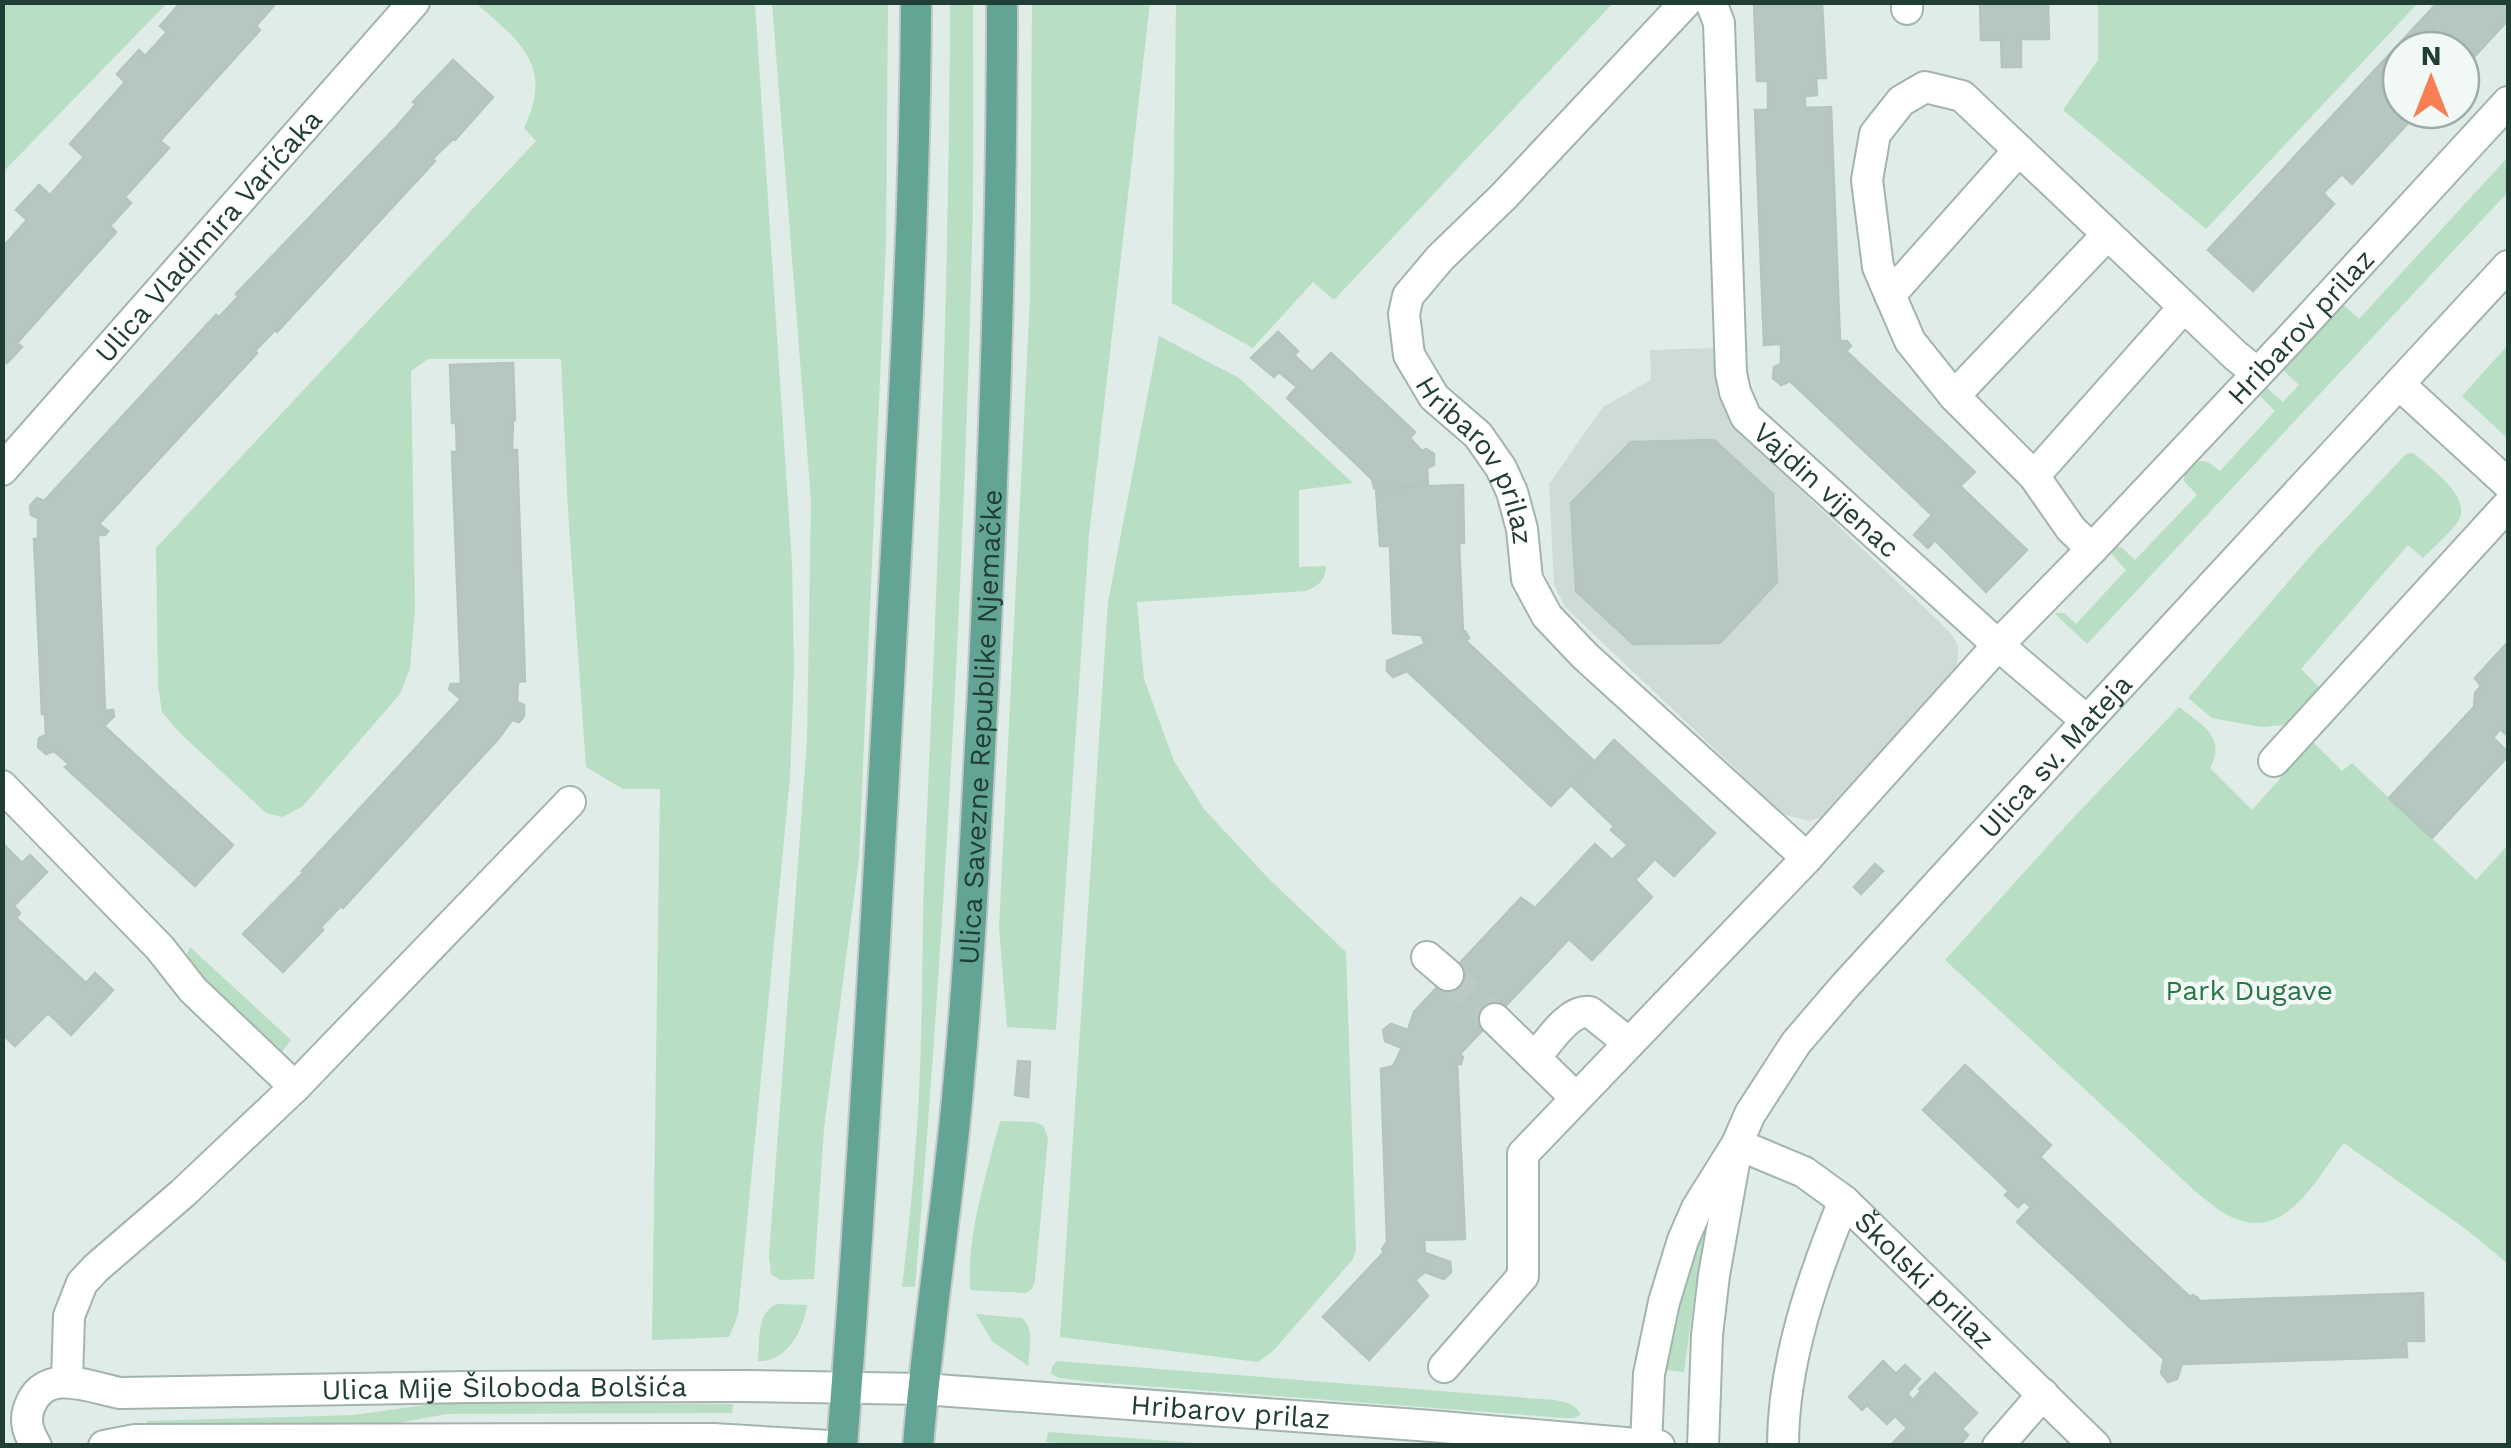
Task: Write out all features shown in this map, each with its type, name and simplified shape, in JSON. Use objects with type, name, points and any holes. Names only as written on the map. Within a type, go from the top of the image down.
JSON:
[{"type":"main road","points":[[842,1446],[898,522],[916,103],[916,2]]},
{"type":"main road","name":"Ulica Savezne Republike Njemačke","points":[[918,1446],[959,1079],[974,876],[991,518],[1002,2]]},
{"type":"street","name":"Ulica Vladimira Varićaka","points":[[2,470],[414,2]]},
{"type":"street","name":"Hribarov prilaz","points":[[1686,2],[1408,296],[1404,314],[1409,355],[1434,397],[1478,435],[1502,468],[1522,530],[1528,578],[1547,616],[1585,656],[1807,858]]},
{"type":"street","name":"Vajdin vijenac","points":[[1711,2],[1719,23],[1731,373],[1746,417],[2087,721]]},
{"type":"street","points":[[2092,549],[2071,530],[2034,476],[1954,396],[1910,342],[1878,268],[1867,180],[1875,134],[1901,101],[1925,87],[1962,96],[2257,373]]},
{"type":"street","name":"Hribarov prilaz","points":[[1444,1367],[1523,1276],[1522,1154],[1807,858],[1998,645],[2508,102]]},
{"type":"street","points":[[1890,295],[2019,150]]},
{"type":"street","points":[[1954,396],[2107,235]]},
{"type":"street","name":"Ulica sv. Mateja","points":[[1651,1445],[1649,1374],[1664,1302],[1683,1240],[1697,1208],[1738,1144],[1750,1114],[1808,1029],[2508,266]]},
{"type":"street","points":[[2034,476],[2184,307]]},
{"type":"street","points":[[2400,386],[2508,484]]},
{"type":"street","points":[[2274,761],[2508,505]]},
{"type":"street","points":[[2,786],[160,948],[193,990],[295,1087]]},
{"type":"street","points":[[76,1383],[69,1316],[82,1283],[295,1087],[570,802]]},
{"type":"street","points":[[1535,1058],[1571,1017],[1582,1011],[1590,1012],[1628,1044]]},
{"type":"street","points":[[1495,1018],[1576,1098]]},
{"type":"street","name":"Ulica sv. Mateja","points":[[1703,1446],[1714,1275],[1738,1144]]},
{"type":"street","name":"Školski prilaz","points":[[1738,1144],[1804,1172],[1844,1201],[2042,1394],[2059,1437],[2095,1446]]},
{"type":"street","points":[[1784,1446],[1783,1418],[1792,1365],[1824,1251],[1844,1201]]},
{"type":"street","name":"Ulica Mije Šiloboda Bolšića","points":[[76,1383],[120,1392],[469,1387],[923,1389]]},
{"type":"street","points":[[36,1446],[28,1429],[15,1416],[46,1387],[76,1383],[96,1393],[103,1404],[106,1429],[101,1446]]},
{"type":"street","name":"Hribarov prilaz","points":[[923,1389],[1651,1445]]},
{"type":"street","points":[[1998,1446],[2042,1394]]},
{"type":"street","name":"Ulica Mije Šiloboda Bolšića","points":[[101,1446],[134,1440],[713,1440],[830,1446]]},
{"type":"shaded area","points":[[1713,348],[1718,395],[1736,429],[1951,633],[1958,646],[1957,668],[1944,684],[1821,817],[1809,821],[1783,814],[1565,607],[1554,585],[1549,484],[1603,407],[1651,380],[1650,350]]},
{"type":"green space","points":[[1176,2],[1613,3],[1334,300],[1313,282],[1253,348],[1172,303]]},
{"type":"green space","points":[[2098,2],[2418,3],[2393,30],[2381,30],[2381,42],[2206,229],[2063,110],[2098,60]]},
{"type":"green space","points":[[2,3],[167,3],[3,172]]},
{"type":"green space","points":[[476,3],[755,3],[792,563],[794,669],[790,778],[738,1315],[729,1337],[652,1340],[660,789],[623,789],[586,767],[561,359],[428,359],[411,371],[415,610],[410,668],[400,694],[303,806],[283,817],[266,813],[162,712],[158,686],[156,548],[536,141],[524,128],[535,87],[528,56]]},
{"type":"green space","points":[[772,3],[888,3],[886,243],[859,858],[824,1128],[814,1279],[780,1280],[771,1274],[769,1255],[807,740],[811,501]]},
{"type":"green space","points":[[950,3],[973,3],[973,215],[963,506],[951,767],[915,1287],[902,1287],[920,1069],[945,323]]},
{"type":"green space","points":[[1032,3],[1150,3],[1089,536],[1056,1030],[1007,1027],[999,928],[1030,298]]},
{"type":"green space","points":[[2508,157],[2508,192],[2087,644],[2054,613],[2064,613],[2076,624],[2126,570],[2112,554],[2113,547],[2121,547],[2135,560],[2197,495],[2184,481],[2185,469],[2203,461],[2220,471],[2275,411],[2258,391],[2266,387],[2283,402],[2299,385],[2282,369],[2338,300],[2359,319]]},
{"type":"green space","points":[[1159,336],[1239,378],[1353,483],[1299,490],[1299,567],[1326,566],[1323,579],[1314,587],[1306,591],[1137,602],[1144,679],[1174,761],[1204,809],[1268,878],[1346,952],[1356,1250],[1353,1259],[1275,1349],[1258,1362],[1060,1337],[1108,602]]},
{"type":"green space","points":[[2508,345],[2508,439],[2462,396]]},
{"type":"green space","points":[[2412,453],[2456,495],[2461,514],[2457,523],[2423,558],[2408,545],[2301,669],[2319,687],[2292,718],[2283,725],[2261,727],[2212,718],[2188,698],[2314,552],[2406,454]]},
{"type":"green space","name":"Park Dugave","points":[[2179,707],[2210,733],[2216,748],[2210,768],[2252,810],[2313,742],[2342,771],[2352,763],[2476,880],[2508,845],[2508,1264],[2467,1230],[2344,1143],[2312,1187],[2286,1213],[2255,1223],[2231,1217],[2197,1193],[1945,960]]},
{"type":"green space","points":[[190,947],[291,1040],[281,1053],[186,966]]},
{"type":"green space","points":[[1000,1121],[1043,1125],[1048,1138],[1035,1280],[1026,1293],[970,1290],[974,1226]]},
{"type":"green space","points":[[1719,1182],[1695,1291],[1684,1372],[1666,1370],[1690,1260]]},
{"type":"green space","points":[[777,1304],[807,1305],[802,1325],[785,1351],[758,1361],[762,1320]]},
{"type":"green space","points":[[976,1314],[1022,1318],[1030,1334],[1028,1366],[992,1341]]},
{"type":"green space","points":[[1057,1361],[1554,1400],[1570,1404],[1581,1414],[1564,1418],[1093,1382],[1051,1374]]},
{"type":"green space","points":[[433,1404],[733,1404],[732,1413],[447,1414],[360,1430],[147,1430],[147,1421],[354,1415]]},
{"type":"green space","points":[[1048,1432],[1224,1445],[1090,1446],[1046,1442]]},
{"type":"building","points":[[181,2],[277,2],[256,26],[260,30],[160,141],[169,148],[125,197],[131,203],[110,226],[116,232],[17,343],[22,347],[7,363],[2,361],[2,248],[27,220],[16,210],[39,185],[50,195],[84,157],[70,144],[125,82],[117,74],[139,50],[145,56],[167,32],[160,26]]},
{"type":"building","points":[[1754,2],[1822,2],[1826,78],[1816,78],[1817,95],[1805,96],[1805,108],[1831,107],[1840,341],[1847,341],[1851,346],[1846,351],[1975,472],[1960,486],[2027,550],[1986,592],[1935,540],[1928,548],[1914,535],[1932,515],[1790,381],[1781,385],[1773,378],[1774,367],[1781,364],[1781,344],[1764,345],[1755,110],[1768,110],[1768,81],[1757,81]]},
{"type":"building","points":[[1980,2],[2048,2],[2049,39],[2021,39],[2021,67],[2002,67],[2001,40],[1981,40]]},
{"type":"building","points":[[2438,2],[2508,2],[2508,20],[2481,49],[2481,30],[2412,30]]},
{"type":"building","points":[[453,60],[493,97],[99,524],[108,531],[98,535],[105,711],[113,710],[114,716],[104,726],[233,845],[195,886],[65,767],[69,764],[54,751],[46,754],[38,747],[39,738],[46,735],[34,539],[38,539],[38,518],[31,515],[30,506],[37,498],[44,501],[216,315],[219,317],[238,297],[236,294],[397,126],[416,104],[413,102]]},
{"type":"building","points":[[2381,63],[2381,130],[2402,130],[2352,184],[2342,174],[2323,193],[2334,204],[2253,291],[2208,250]]},
{"type":"building","points":[[1278,332],[1312,372],[1331,353],[1415,432],[1410,438],[1422,451],[1434,454],[1434,465],[1427,468],[1428,486],[1374,488],[1372,479],[1287,398],[1297,387],[1279,372],[1274,377],[1251,358]]},
{"type":"building","points":[[513,363],[512,450],[517,450],[525,681],[518,682],[517,702],[524,705],[524,716],[519,722],[512,720],[283,972],[243,934],[461,699],[449,689],[451,684],[461,684],[452,452],[457,452],[456,423],[452,423],[450,365]]},
{"type":"building","points":[[1714,440],[1773,494],[1777,582],[1720,643],[1633,644],[1576,591],[1571,503],[1631,442]]},
{"type":"building","points":[[1463,485],[1464,543],[1459,543],[1463,631],[1469,638],[1466,641],[1594,761],[1551,806],[1407,671],[1393,677],[1387,671],[1387,661],[1425,644],[1421,635],[1393,633],[1390,546],[1380,546],[1376,488]]},
{"type":"building","points":[[2508,642],[2508,736],[2500,729],[2493,738],[2508,756],[2432,838],[2389,798],[2474,707],[2475,693],[2481,686],[2475,678]]},
{"type":"building","points":[[1614,740],[1715,833],[1674,876],[1655,859],[1635,880],[1652,897],[1592,960],[1569,939],[1460,1054],[1461,1064],[1457,1064],[1465,1239],[1424,1240],[1425,1253],[1450,1262],[1451,1272],[1444,1279],[1425,1272],[1415,1280],[1428,1296],[1369,1360],[1323,1317],[1384,1252],[1387,1242],[1381,1069],[1393,1066],[1402,1048],[1385,1041],[1383,1030],[1391,1024],[1408,1030],[1414,1012],[1521,898],[1535,908],[1595,844],[1612,860],[1628,845],[1572,786]]},
{"type":"building","points":[[2,843],[22,863],[30,855],[47,872],[14,906],[20,913],[16,918],[86,983],[95,973],[113,990],[71,1035],[48,1013],[15,1046],[2,1034],[6,1022],[2,1019]]},
{"type":"building","points":[[1875,864],[1883,871],[1861,894],[1854,887]]},
{"type":"building","points":[[1018,1061],[1030,1062],[1028,1097],[1015,1095]]},
{"type":"building","points":[[1965,1065],[2051,1145],[2040,1157],[2190,1297],[2193,1295],[2199,1301],[2423,1293],[2424,1341],[2406,1341],[2407,1357],[2182,1364],[2177,1379],[2168,1382],[2161,1373],[2164,1359],[2017,1222],[2031,1207],[2024,1201],[2018,1207],[2005,1195],[2009,1191],[1923,1110]]},
{"type":"building","points":[[1883,1361],[1896,1374],[1905,1365],[1920,1379],[1907,1394],[1913,1400],[1935,1373],[1977,1413],[1962,1429],[1968,1435],[1959,1446],[1890,1446],[1907,1428],[1895,1416],[1887,1424],[1867,1405],[1862,1410],[1849,1397]]},
{"type":"tunnel","points":[[1448,975],[1495,1019]]}]
